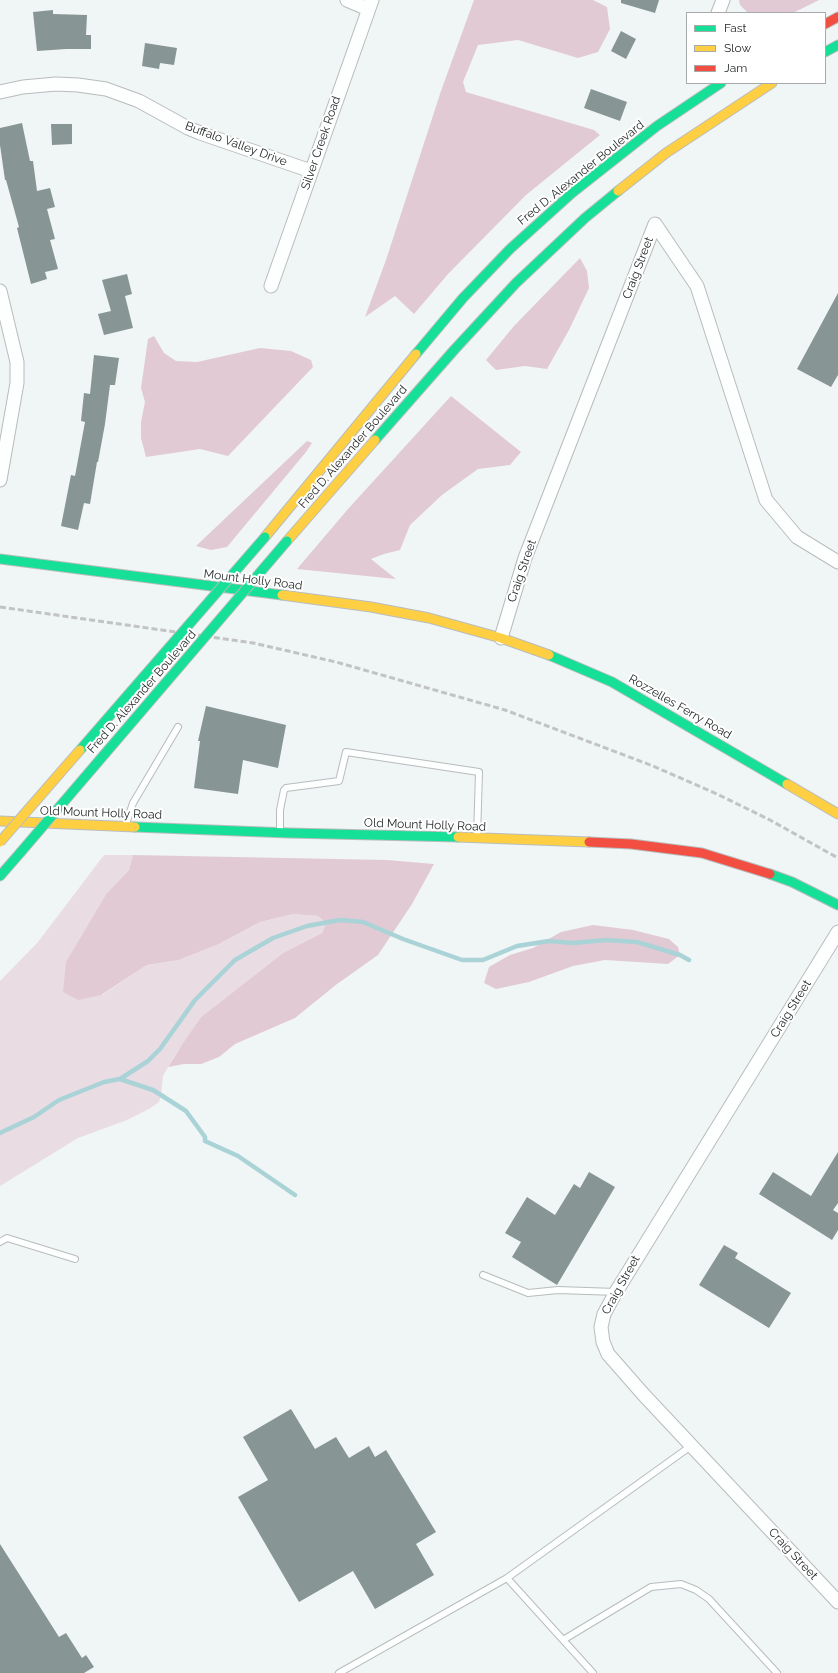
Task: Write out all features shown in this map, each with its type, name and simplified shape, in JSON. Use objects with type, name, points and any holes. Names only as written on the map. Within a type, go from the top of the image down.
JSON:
[{"type":"main road","points":[[826,23],[838,17]]},
{"type":"main road","points":[[826,51],[838,45]]},
{"type":"main road","name":"Fred D. Alexander Boulevard","points":[[0,842],[265,537],[463,298],[510,249],[572,193],[657,126],[720,84]]},
{"type":"main road","name":"Fred D. Alexander Boulevard","points":[[0,876],[287,541],[455,349],[516,283],[585,218],[666,153],[770,84]]},
{"type":"main road","name":"Mount Holly Road","points":[[0,559],[371,607],[429,618],[500,638]]},
{"type":"main road","name":"Rozzelles Ferry Road","points":[[500,638],[555,657],[612,682],[838,814]]},
{"type":"main road","name":"Old Mount Holly Road","points":[[0,821],[280,833],[631,844],[702,853],[748,866],[792,882],[838,905]]},
{"type":"street","points":[[346,0],[370,5]]},
{"type":"street","points":[[718,12],[723,0]]},
{"type":"street","name":"Silver Creek Road","points":[[271,286],[370,5]]},
{"type":"street","name":"Buffalo Valley Drive","points":[[0,92],[23,87],[56,84],[78,84],[106,89],[139,101],[200,133],[311,172]]},
{"type":"street","name":"Craig Street","points":[[500,638],[525,558],[656,224],[697,286],[766,500],[797,537],[838,562]]},
{"type":"street","points":[[0,291],[17,362],[17,383],[0,480]]},
{"type":"street","name":"Craig Street","points":[[838,932],[616,1292],[604,1314],[601,1327],[603,1342],[608,1354],[838,1602]]},
{"type":"lane","points":[[126,826],[133,803],[178,727]]},
{"type":"lane","points":[[280,833],[280,810],[284,790],[286,788],[339,781],[346,752],[479,772],[477,838]]},
{"type":"lane","points":[[0,1242],[7,1238],[75,1259]]},
{"type":"lane","points":[[483,1275],[528,1293],[558,1290],[616,1292]]},
{"type":"lane","points":[[339,1673],[507,1578],[692,1446]]},
{"type":"lane","points":[[507,1578],[593,1673]]},
{"type":"lane","points":[[563,1640],[651,1587],[681,1584],[696,1590],[709,1599],[777,1673]]},
{"type":"shaded area","points":[[474,0],[593,0],[607,7],[610,29],[598,52],[578,58],[518,40],[478,45],[463,82],[466,92],[594,130],[600,135],[526,195],[448,274],[414,314],[395,296],[365,317],[386,260],[441,91]]},
{"type":"shaded area","points":[[739,0],[819,0],[795,12],[747,12],[740,5]]},
{"type":"shaded area","points":[[580,258],[587,271],[589,288],[569,330],[547,369],[525,366],[496,370],[486,360],[514,326]]},
{"type":"shaded area","points":[[154,336],[164,353],[176,361],[197,362],[260,348],[291,351],[311,360],[313,367],[228,456],[200,449],[146,457],[141,438],[141,422],[145,402],[141,388],[148,339]]},
{"type":"shaded area","points":[[451,396],[521,452],[510,465],[478,469],[442,495],[410,525],[400,550],[371,559],[396,579],[297,569],[348,509]]},
{"type":"shaded area","points":[[307,441],[312,443],[306,452],[227,547],[211,550],[196,546]]},
{"type":"shaded area","points":[[104,855],[133,855],[129,870],[107,893],[102,995],[147,965],[179,960],[219,944],[260,922],[293,914],[318,916],[326,923],[322,933],[283,953],[201,1017],[173,1058],[163,1076],[159,1102],[127,1120],[78,1138],[0,1186],[0,981],[38,942]]},
{"type":"shaded area","points":[[133,855],[387,860],[434,864],[412,904],[378,955],[337,984],[295,1018],[235,1044],[219,1057],[201,1064],[184,1064],[168,1067],[201,1017],[283,953],[322,933],[326,923],[318,916],[293,914],[260,922],[219,944],[179,960],[147,965],[101,995],[78,1000],[63,992],[66,962],[107,893],[129,870]]},
{"type":"shaded area","points":[[593,925],[633,930],[669,939],[678,947],[680,955],[668,964],[605,960],[573,966],[529,982],[496,989],[484,983],[489,967],[510,955],[533,948],[561,932]]},
{"type":"building","points":[[621,0],[659,0],[655,13],[621,3]]},
{"type":"building","points":[[53,10],[53,14],[87,15],[86,35],[91,35],[91,49],[37,51],[33,12]]},
{"type":"building","points":[[621,31],[636,39],[626,59],[611,51]]},
{"type":"building","points":[[145,43],[177,48],[174,65],[160,63],[159,69],[142,66]]},
{"type":"building","points":[[591,89],[627,102],[620,121],[584,108]]},
{"type":"building","points":[[22,123],[30,161],[33,161],[37,191],[50,188],[55,207],[47,209],[55,239],[50,240],[58,269],[45,272],[47,279],[31,284],[17,228],[19,227],[5,180],[0,145],[0,128]]},
{"type":"building","points":[[51,124],[72,124],[72,144],[52,145]]},
{"type":"building","points":[[127,274],[132,294],[125,296],[133,328],[104,335],[98,314],[111,311],[102,280]]},
{"type":"building","points":[[838,293],[838,375],[831,387],[797,369]]},
{"type":"building","points":[[94,355],[119,358],[115,385],[110,385],[105,424],[90,504],[84,503],[78,530],[61,526],[71,475],[75,476],[85,422],[81,421],[84,393],[90,394]]},
{"type":"building","points":[[206,706],[286,725],[278,768],[243,760],[238,794],[194,788],[200,741],[198,741]]},
{"type":"building","points":[[838,1152],[838,1203],[833,1210],[838,1213],[838,1230],[832,1240],[759,1194],[773,1172],[811,1196]]},
{"type":"building","points":[[589,1172],[615,1187],[557,1285],[512,1257],[521,1242],[505,1233],[527,1197],[555,1215],[574,1184],[580,1188]]},
{"type":"building","points":[[724,1245],[738,1253],[735,1258],[791,1293],[769,1328],[699,1285]]},
{"type":"building","points":[[291,1409],[315,1449],[336,1437],[349,1458],[369,1446],[375,1457],[386,1450],[436,1532],[416,1544],[434,1575],[375,1609],[353,1571],[299,1602],[238,1497],[268,1480],[243,1437]]},
{"type":"building","points":[[0,1544],[59,1637],[66,1633],[82,1658],[86,1655],[94,1667],[84,1673],[0,1673]]},
{"type":"waterway","points":[[0,1133],[34,1117],[59,1100],[104,1082],[120,1079],[148,1061],[160,1049],[195,1000],[235,960],[273,938],[307,926],[340,920],[363,922],[403,939],[462,960],[483,960],[517,946],[549,941],[573,943],[606,940],[637,942],[680,955],[689,960]]},
{"type":"waterway","points":[[120,1079],[153,1090],[186,1111],[205,1137],[205,1141],[238,1156],[295,1195]]},
{"type":"railway","points":[[0,607],[253,643],[336,662],[505,710],[653,766],[717,794],[770,820],[838,858]]},
{"type":"traffic: fast","points":[[826,51],[838,45]]},
{"type":"traffic: fast","points":[[416,354],[463,298],[510,249],[572,193],[657,126],[720,84]]},
{"type":"traffic: fast","points":[[375,440],[455,349],[516,283],[585,218],[618,191]]},
{"type":"traffic: fast","points":[[80,750],[265,537]]},
{"type":"traffic: fast","points":[[20,853],[287,541]]},
{"type":"traffic: fast","points":[[0,559],[282,595]]},
{"type":"traffic: fast","points":[[549,655],[612,682],[787,784]]},
{"type":"traffic: fast","points":[[135,827],[289,833],[458,837]]},
{"type":"traffic: fast","points":[[0,876],[20,853]]},
{"type":"traffic: fast","points":[[770,874],[792,882],[838,905]]},
{"type":"traffic: slow","points":[[618,191],[666,153],[770,84]]},
{"type":"traffic: slow","points":[[265,537],[416,354]]},
{"type":"traffic: slow","points":[[287,541],[375,440]]},
{"type":"traffic: slow","points":[[282,595],[371,607],[429,618],[501,638],[549,655]]},
{"type":"traffic: slow","points":[[0,842],[80,750]]},
{"type":"traffic: slow","points":[[787,784],[838,814]]},
{"type":"traffic: slow","points":[[0,821],[135,827]]},
{"type":"traffic: slow","points":[[458,837],[589,842]]},
{"type":"traffic: jam","points":[[826,23],[838,17]]},
{"type":"traffic: jam","points":[[589,842],[631,844],[702,853],[770,874]]}]
